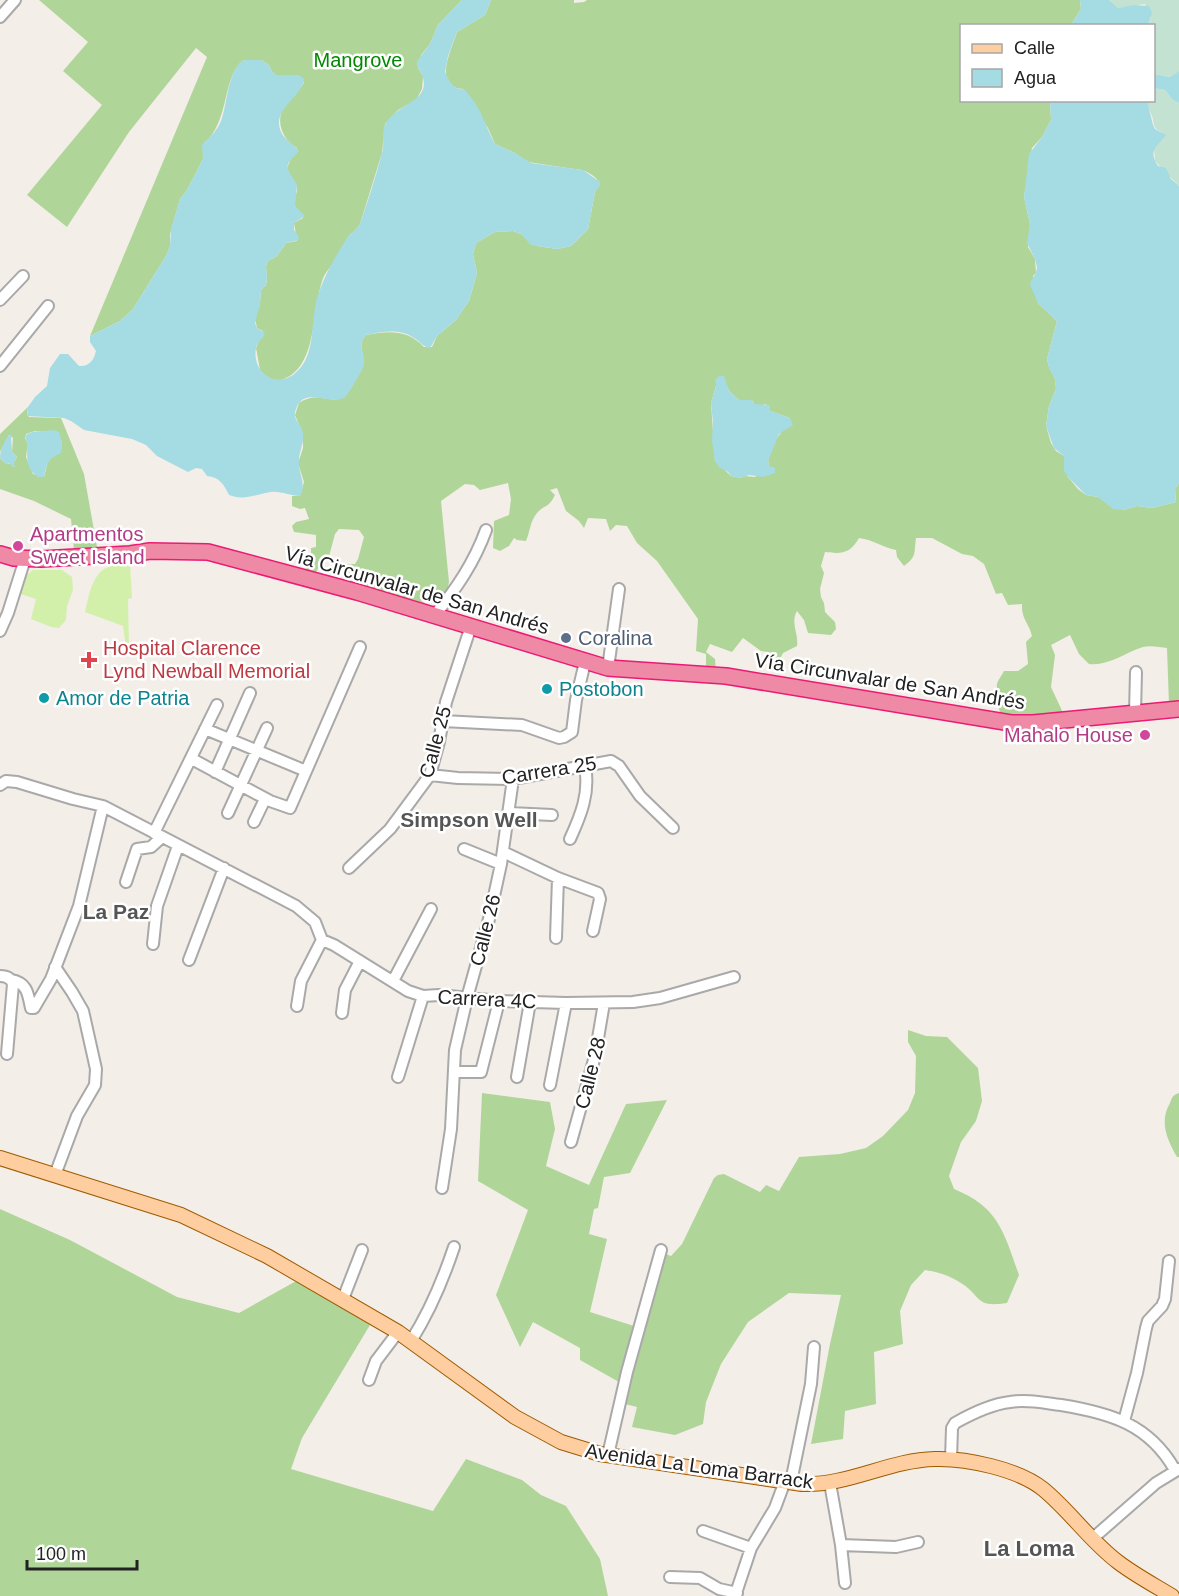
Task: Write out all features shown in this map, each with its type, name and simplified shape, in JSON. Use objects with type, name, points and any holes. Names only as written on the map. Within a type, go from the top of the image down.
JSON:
[{"type":"highway","name":"Vía Circunvalar de San Andrés","points":[[0,554],[25,559],[150,551],[208,552],[435,615],[608,668],[726,676],[1011,723],[1033,723],[1179,709]]},
{"type":"main road","name":"Avenida La Loma Barrack","points":[[0,1158],[181,1215],[210,1227],[343,1299],[398,1332],[515,1417],[538,1431],[579,1449],[817,1485],[830,1484],[907,1462],[930,1459],[951,1459],[997,1468],[1032,1482],[1044,1490],[1092,1539],[1123,1566],[1172,1596]]},
{"type":"street","points":[[0,17],[15,0]]},
{"type":"street","points":[[0,300],[23,276]]},
{"type":"street","points":[[0,366],[48,306]]},
{"type":"street","points":[[435,615],[448,600],[473,561],[486,530]]},
{"type":"street","points":[[0,631],[25,559]]},
{"type":"street","points":[[608,668],[619,589]]},
{"type":"street","name":"Calle 25","points":[[349,868],[390,830],[430,775],[448,693],[471,626]]},
{"type":"street","points":[[192,759],[265,799],[290,808],[360,647]]},
{"type":"street","points":[[443,721],[522,725],[554,737],[564,737],[572,732],[576,700],[585,662]]},
{"type":"street","points":[[1135,713],[1136,672]]},
{"type":"street","points":[[215,772],[250,693]]},
{"type":"street","points":[[126,882],[137,849],[151,847],[158,835],[217,705]]},
{"type":"street","points":[[228,813],[267,728]]},
{"type":"street","points":[[206,729],[306,771]]},
{"type":"street","name":"Carrera 25","points":[[430,775],[513,779],[606,760],[615,763],[640,796],[673,828]]},
{"type":"street","points":[[570,839],[584,806],[587,779],[585,766]]},
{"type":"street","name":"Calle 26","points":[[442,1188],[451,1129],[455,1050],[501,864],[513,779]]},
{"type":"street","points":[[0,785],[6,781],[17,782],[73,800],[103,806],[296,906],[315,922],[322,940],[301,981],[297,1006]]},
{"type":"street","points":[[255,822],[265,799]]},
{"type":"street","points":[[0,976],[23,984],[29,995],[31,1008],[34,1008],[45,991],[84,890],[103,806]]},
{"type":"street","points":[[510,813],[552,815]]},
{"type":"street","points":[[153,944],[157,906],[178,846]]},
{"type":"street","points":[[464,849],[501,864]]},
{"type":"street","points":[[503,852],[599,895],[593,931]]},
{"type":"street","points":[[189,960],[224,868]]},
{"type":"street","points":[[556,938],[558,878]]},
{"type":"street","points":[[393,981],[431,909]]},
{"type":"street","name":"Carrera 4C","points":[[322,940],[334,945],[413,994],[423,996],[439,995],[530,1002],[633,1002],[660,998],[734,977]]},
{"type":"street","points":[[342,1014],[345,990],[360,961]]},
{"type":"street","points":[[55,967],[83,1011],[96,1069],[95,1085],[77,1116],[55,1175]]},
{"type":"street","points":[[7,1054],[12,980]]},
{"type":"street","points":[[398,1077],[423,996]]},
{"type":"street","points":[[454,1072],[481,1072],[499,1001]]},
{"type":"street","points":[[517,1077],[530,1002]]},
{"type":"street","points":[[550,1085],[566,1003]]},
{"type":"street","name":"Calle 28","points":[[571,1142],[596,1056],[604,1003]]},
{"type":"street","points":[[411,1341],[429,1312],[454,1247]]},
{"type":"street","points":[[343,1299],[362,1250]]},
{"type":"street","points":[[608,1455],[627,1372],[661,1251]]},
{"type":"street","points":[[1124,1421],[1148,1321],[1162,1306],[1165,1299],[1169,1261]]},
{"type":"street","points":[[369,1380],[376,1361],[398,1332]]},
{"type":"street","points":[[670,1577],[700,1578],[719,1589],[736,1594],[751,1548],[788,1482],[811,1384],[814,1347]]},
{"type":"street","points":[[951,1459],[952,1428],[955,1423],[1008,1402],[1052,1404],[1088,1410],[1124,1421],[1150,1439],[1177,1470],[1156,1483],[1092,1539]]},
{"type":"street","points":[[830,1484],[845,1583]]},
{"type":"street","points":[[703,1531],[751,1548]]},
{"type":"street","points":[[841,1545],[896,1547],[918,1542]]},
{"type":"green space","name":"Mangrove","points":[[39,0],[462,0],[438,25],[430,44],[421,55],[418,68],[423,76],[422,89],[416,100],[398,110],[385,124],[382,153],[360,224],[348,237],[324,276],[309,348],[295,372],[284,379],[274,380],[260,370],[256,348],[263,331],[257,328],[255,319],[260,304],[261,290],[266,285],[268,261],[277,256],[286,243],[297,241],[294,223],[303,218],[294,204],[297,188],[287,168],[292,156],[297,153],[297,148],[284,135],[280,117],[285,105],[304,82],[276,75],[269,65],[261,60],[244,60],[237,67],[232,76],[218,124],[204,143],[203,159],[180,199],[166,256],[133,309],[120,321],[90,336],[207,57],[196,48],[129,132],[67,227],[27,195],[102,105],[63,71],[88,42]]},
{"type":"green space","points":[[491,0],[574,0],[574,3],[587,0],[1080,0],[1081,9],[1072,24],[960,24],[960,102],[1050,102],[1051,120],[1042,137],[1032,148],[1024,197],[1030,224],[1028,247],[1035,259],[1036,273],[1033,276],[1038,303],[1057,321],[1047,359],[1055,379],[1056,389],[1049,406],[1046,426],[1051,443],[1056,451],[1064,456],[1068,477],[1086,495],[1098,497],[1123,510],[1137,506],[1152,508],[1176,502],[1175,489],[1179,483],[1179,703],[1169,705],[1167,648],[1146,646],[1110,661],[1089,664],[1079,654],[1070,635],[1051,645],[1055,655],[1051,687],[1064,715],[1002,718],[997,696],[998,681],[1004,671],[1018,671],[1028,664],[1026,642],[1032,636],[1023,614],[1022,604],[1008,605],[1002,593],[996,594],[984,564],[973,556],[962,554],[932,538],[916,538],[913,557],[904,566],[897,557],[896,550],[859,538],[845,552],[825,552],[821,566],[824,573],[820,589],[825,612],[835,622],[836,629],[831,635],[808,633],[804,620],[797,611],[794,624],[797,646],[783,653],[777,664],[770,664],[767,658],[769,652],[761,651],[743,638],[732,652],[710,644],[706,652],[715,659],[716,672],[706,671],[706,654],[696,651],[698,619],[657,561],[637,543],[627,526],[616,525],[610,531],[606,519],[588,518],[584,528],[566,511],[557,488],[550,490],[555,495],[535,516],[526,541],[514,538],[509,546],[500,551],[493,548],[494,521],[509,515],[511,499],[508,483],[480,490],[474,485],[465,484],[441,501],[449,582],[447,591],[453,604],[445,613],[432,590],[424,603],[369,589],[344,575],[342,564],[355,564],[358,559],[364,537],[359,530],[339,529],[335,534],[328,560],[323,561],[312,578],[305,574],[304,570],[313,560],[311,548],[316,547],[316,535],[294,532],[292,526],[296,522],[309,519],[305,508],[292,506],[292,496],[300,496],[304,482],[298,463],[303,448],[303,434],[295,415],[299,403],[318,397],[339,399],[346,396],[363,366],[361,346],[366,335],[404,334],[424,347],[432,347],[437,336],[456,320],[469,301],[477,273],[473,254],[476,243],[495,232],[513,231],[537,246],[557,249],[571,246],[588,229],[595,192],[600,184],[589,173],[528,162],[495,144],[488,128],[463,89],[453,87],[448,81],[446,65],[457,32],[485,15]],"holes":[[[726,383],[729,391],[739,400],[752,400],[754,404],[760,406],[766,404],[770,411],[790,418],[769,453],[769,466],[755,477],[731,476],[715,461],[711,403],[716,386]]]},
{"type":"green space","points":[[1109,0],[1179,0],[1179,71],[1171,77],[1155,74],[1155,24],[1148,24],[1151,17],[1145,4],[1118,8]]},
{"type":"green space","points":[[1155,88],[1165,90],[1173,100],[1179,103],[1179,186],[1155,161],[1154,147],[1163,133],[1154,126],[1147,102],[1155,102]]},
{"type":"green space","points":[[28,407],[29,417],[61,418],[84,474],[97,547],[74,550],[71,519],[34,501],[0,489],[0,458],[5,463],[13,464],[17,457],[12,452],[13,438],[9,435],[0,452],[0,434]],"holes":[[[35,431],[50,431],[61,440],[62,448],[48,461],[44,477],[33,474],[26,457],[28,443],[25,438],[26,434]]]},
{"type":"green space","points":[[130,564],[132,598],[128,599],[129,647],[126,647],[123,626],[85,612],[92,585],[99,573],[111,566]]},
{"type":"green space","points":[[33,570],[62,570],[72,577],[73,590],[67,606],[66,620],[59,628],[31,619],[36,599],[21,594],[26,576]]},
{"type":"green space","points":[[908,1030],[926,1036],[947,1037],[978,1068],[982,1101],[976,1121],[961,1142],[949,1176],[954,1189],[981,1204],[998,1223],[1004,1234],[1019,1275],[1007,1303],[983,1302],[957,1280],[925,1270],[911,1285],[900,1311],[903,1344],[874,1352],[876,1404],[845,1411],[843,1439],[811,1444],[841,1295],[789,1293],[748,1322],[721,1364],[706,1402],[703,1424],[675,1435],[632,1427],[637,1407],[625,1404],[666,1254],[671,1256],[682,1244],[714,1178],[724,1174],[760,1192],[766,1185],[779,1191],[799,1157],[840,1154],[866,1148],[883,1136],[908,1110],[915,1093],[916,1056],[908,1042]]},
{"type":"green space","points":[[482,1093],[550,1102],[555,1129],[546,1166],[589,1185],[626,1104],[667,1100],[630,1173],[604,1177],[598,1208],[594,1209],[589,1234],[607,1239],[590,1312],[634,1326],[619,1382],[580,1360],[580,1348],[533,1322],[520,1347],[496,1295],[528,1210],[478,1181]]},
{"type":"green space","points":[[1179,1093],[1179,1157],[1177,1157],[1167,1137],[1165,1117],[1171,1099]]},
{"type":"green space","points":[[0,1209],[70,1240],[177,1297],[239,1313],[298,1280],[370,1325],[302,1438],[291,1469],[433,1511],[466,1459],[522,1480],[541,1495],[566,1506],[600,1559],[608,1596],[0,1596]]},
{"type":"water","points":[[462,0],[491,0],[485,15],[457,32],[445,72],[450,82],[456,88],[465,90],[475,104],[495,144],[531,163],[583,170],[600,182],[595,192],[588,229],[571,246],[557,249],[531,245],[521,234],[513,231],[495,232],[476,243],[473,254],[477,273],[469,301],[456,320],[437,336],[430,348],[402,333],[366,335],[362,343],[364,365],[345,397],[333,400],[305,398],[296,409],[295,416],[303,434],[299,460],[303,487],[300,496],[271,492],[235,497],[229,495],[218,480],[207,476],[202,469],[196,468],[188,472],[157,456],[146,445],[132,439],[84,430],[64,418],[27,416],[28,407],[47,386],[50,368],[60,354],[68,354],[79,366],[90,362],[96,351],[90,342],[90,336],[120,321],[133,309],[166,256],[180,199],[203,159],[202,145],[221,122],[232,77],[244,60],[261,60],[269,65],[272,72],[277,75],[299,75],[304,79],[302,86],[283,111],[279,126],[286,139],[299,151],[288,167],[297,185],[295,206],[305,216],[294,223],[294,230],[299,240],[286,243],[277,256],[268,261],[266,285],[261,290],[255,323],[257,328],[265,333],[257,346],[256,356],[257,364],[265,375],[278,380],[286,379],[301,368],[309,350],[317,298],[323,282],[343,244],[360,224],[382,153],[385,125],[391,117],[420,94],[424,87],[417,61],[430,44],[438,25]]},
{"type":"water","points":[[1080,0],[1109,0],[1118,8],[1134,5],[1149,6],[1152,13],[1148,24],[1072,24],[1081,9]]},
{"type":"water","points":[[1179,71],[1179,103],[1173,100],[1165,90],[1155,88],[1155,74],[1170,77]]},
{"type":"water","points":[[1050,102],[1147,102],[1155,129],[1166,135],[1155,149],[1153,156],[1158,166],[1166,168],[1171,179],[1179,186],[1179,483],[1175,489],[1176,502],[1152,508],[1137,506],[1123,510],[1113,509],[1098,497],[1086,495],[1064,471],[1064,456],[1054,448],[1046,426],[1049,406],[1056,389],[1055,379],[1047,359],[1057,321],[1038,303],[1030,285],[1037,267],[1027,243],[1030,224],[1024,197],[1029,154],[1051,120]]},
{"type":"water","points":[[719,376],[724,376],[729,391],[739,400],[752,400],[754,404],[770,405],[770,411],[790,418],[793,425],[779,434],[768,461],[769,466],[775,468],[775,473],[763,477],[731,476],[715,461],[711,403],[716,386],[715,380]]},
{"type":"water","points":[[54,430],[59,432],[62,443],[60,454],[49,462],[44,477],[38,477],[28,463],[25,436],[35,432]]},
{"type":"water","points":[[11,434],[12,452],[17,457],[13,464],[16,466],[13,467],[0,458],[3,444]]},
{"type":"place","name":"Apartmentos Sweet Island","points":[[18,546]]},
{"type":"place","name":"Coralina","points":[[566,638]]},
{"type":"place","name":"Hospital Clarence Lynd Newball Memorial","points":[[89,660]]},
{"type":"place","name":"Postobon","points":[[547,689]]},
{"type":"place","name":"Amor de Patria","points":[[44,698]]},
{"type":"place","name":"Mahalo House","points":[[1145,735]]},
{"type":"district","name":"Simpson Well","points":[[469,819]]},
{"type":"district","name":"La Paz","points":[[116,911]]},
{"type":"district","name":"La Loma","points":[[1029,1548]]}]
